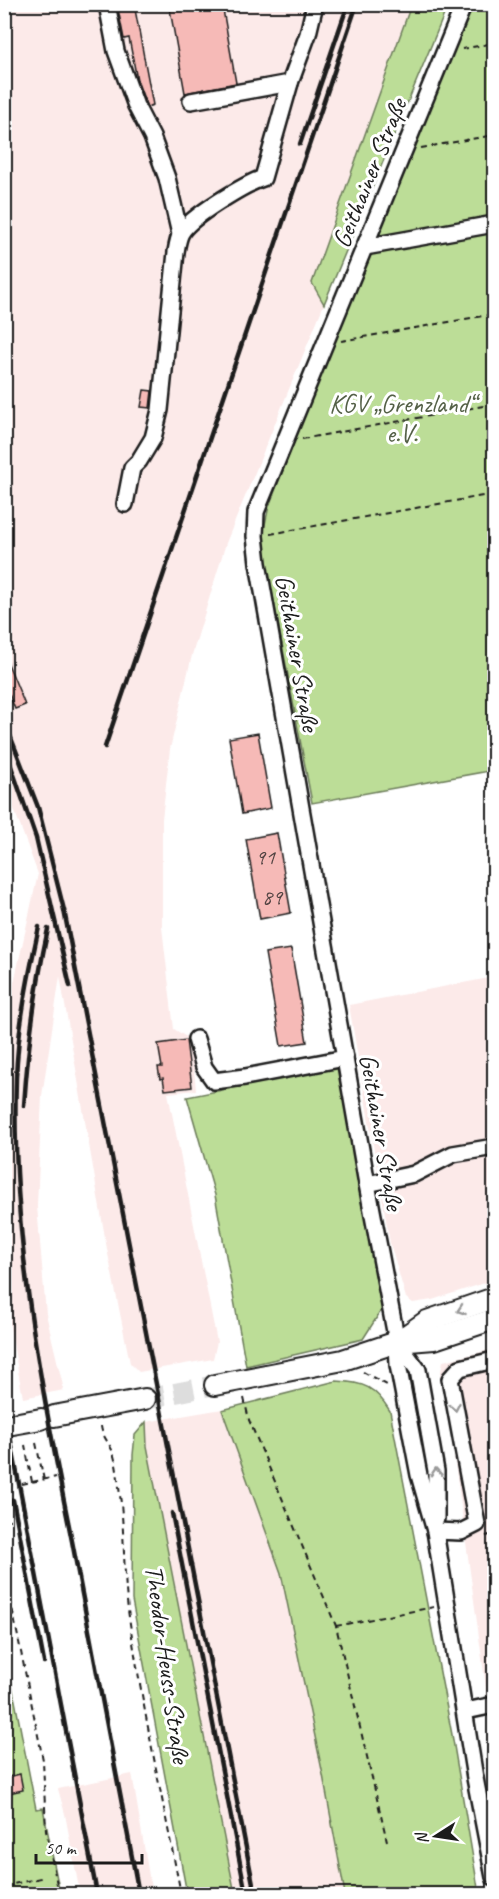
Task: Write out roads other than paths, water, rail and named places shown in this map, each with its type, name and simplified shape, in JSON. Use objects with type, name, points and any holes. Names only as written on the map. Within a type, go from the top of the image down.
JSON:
[{"type":"main road","points":[[397,1342],[427,1321],[495,1298]]},
{"type":"main road","points":[[215,1385],[344,1360],[397,1342],[434,1339],[495,1319]]},
{"type":"main road","points":[[13,1424],[144,1399]]},
{"type":"street","points":[[107,4],[116,51],[136,106],[152,136],[167,178],[180,234],[176,252],[160,410],[153,438],[132,468],[125,504]]},
{"type":"street","points":[[180,234],[231,194],[263,178],[290,83],[308,34],[315,4]]},
{"type":"street","name":"Geithainer Straße","points":[[464,4],[256,512],[255,536],[367,1184],[397,1342],[418,1370],[436,1471],[435,1531],[476,1778],[495,1877]]},
{"type":"street","points":[[191,101],[290,83]]},
{"type":"street","points":[[365,247],[495,224]]},
{"type":"street","points":[[196,1039],[204,1066],[214,1081],[345,1058]]},
{"type":"street","points":[[367,1184],[414,1174],[453,1154],[495,1147]]},
{"type":"street","points":[[435,1531],[461,1532],[477,1524],[450,1379],[460,1368],[495,1360]]},
{"type":"street","points":[[466,1711],[495,1705]]},
{"type":"tunnel","points":[[145,1399],[215,1385]]},
{"type":"railway","points":[[300,144],[348,4]]},
{"type":"railway","points":[[105,747],[357,4]]},
{"type":"railway","points":[[4,720],[38,807],[64,910],[255,1894]]},
{"type":"railway","points":[[4,746],[36,838],[70,986]]},
{"type":"railway","points":[[39,927],[24,1002],[16,1078],[18,1195],[23,1253],[49,1426],[139,1894]]},
{"type":"railway","points":[[24,1106],[33,1017],[48,929]]},
{"type":"railway","points":[[4,1405],[97,1894]]},
{"type":"railway","points":[[13,1500],[44,1662]]},
{"type":"railway","points":[[172,1513],[246,1894]]},
{"type":"park label","name":"KGV „Grenzland“ e.V.","points":[[402,418]]}]
